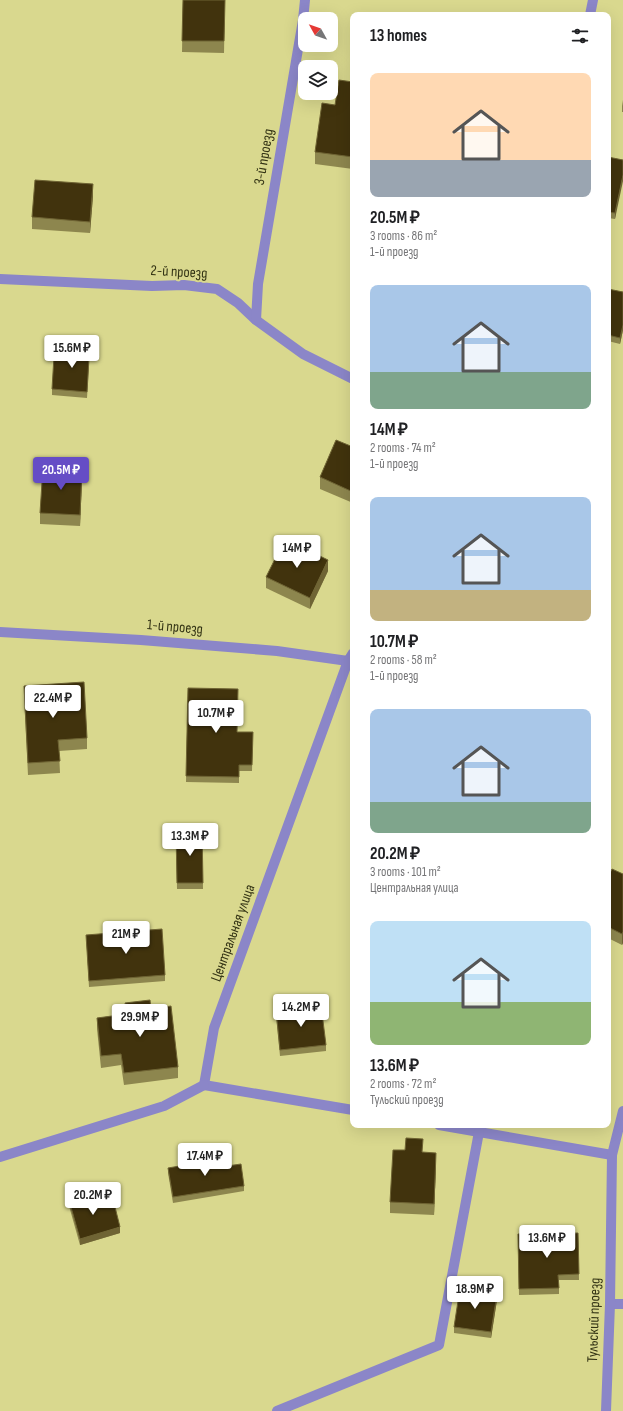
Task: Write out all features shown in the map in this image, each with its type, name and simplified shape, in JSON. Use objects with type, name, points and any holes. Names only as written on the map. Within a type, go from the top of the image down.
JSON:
[{"type":"street","name":"3-й проезд","points":[[256,320],[258,284],[303,20],[305,0]]},
{"type":"street","points":[[591,12],[593,0]]},
{"type":"street","name":"2-й проезд","points":[[0,279],[152,286],[184,285],[217,289],[238,303],[256,320],[302,354],[350,378]]},
{"type":"street","name":"1-й проезд","points":[[0,632],[156,641],[350,657]]},
{"type":"street","name":"Центральная улица","points":[[204,1085],[214,1028],[350,657]]},
{"type":"street","points":[[0,1157],[164,1106],[204,1085],[350,1109]]},
{"type":"street","name":"Тульский проезд","points":[[606,1411],[610,1304],[612,1154],[623,1111]]},
{"type":"street","points":[[456,1128],[612,1154]]},
{"type":"street","points":[[277,1411],[439,1345],[479,1132]]},
{"type":"street","points":[[610,1304],[623,1304]]},
{"type":"building","points":[[183,0],[225,0],[224,41],[182,41]]},
{"type":"building","points":[[339,80],[350,82],[350,157],[315,152],[322,103],[335,105],[336,100],[338,100]]},
{"type":"building","points":[[611,158],[623,160],[623,175],[615,213],[611,212]]},
{"type":"building","points":[[35,180],[93,184],[90,222],[32,217]]},
{"type":"building","points":[[611,290],[623,292],[623,325],[620,338],[611,336]]},
{"type":"building","points":[[73,337],[85,338],[84,358],[89,358],[87,392],[52,389],[54,356],[71,357]]},
{"type":"building","points":[[336,440],[350,446],[350,491],[320,477]]},
{"type":"building","points":[[43,467],[82,469],[80,515],[40,513]]},
{"type":"building","points":[[285,539],[328,560],[310,598],[266,577]]},
{"type":"building","points":[[84,682],[87,738],[58,740],[60,761],[28,763],[24,686]]},
{"type":"building","points":[[188,688],[238,689],[237,732],[253,732],[252,765],[239,765],[239,777],[186,776]]},
{"type":"building","points":[[176,831],[202,831],[203,883],[177,883]]},
{"type":"building","points":[[612,869],[623,874],[622,934],[611,928]]},
{"type":"building","points":[[162,929],[165,975],[89,981],[86,935]]},
{"type":"building","points":[[150,1000],[151,1009],[171,1006],[178,1067],[124,1073],[121,1054],[101,1056],[97,1018],[127,1014],[125,1003]]},
{"type":"building","points":[[321,1005],[326,1045],[280,1050],[276,1010]]},
{"type":"building","points":[[406,1138],[423,1139],[422,1152],[436,1153],[434,1204],[390,1202],[393,1150],[405,1150]]},
{"type":"building","points":[[226,1158],[227,1166],[241,1164],[244,1186],[173,1197],[168,1168]]},
{"type":"building","points":[[97,1192],[101,1207],[114,1203],[120,1227],[80,1239],[69,1200]]},
{"type":"building","points":[[578,1233],[579,1274],[558,1275],[559,1288],[519,1289],[518,1234]]},
{"type":"building","points":[[460,1288],[497,1294],[491,1332],[454,1327]]}]
